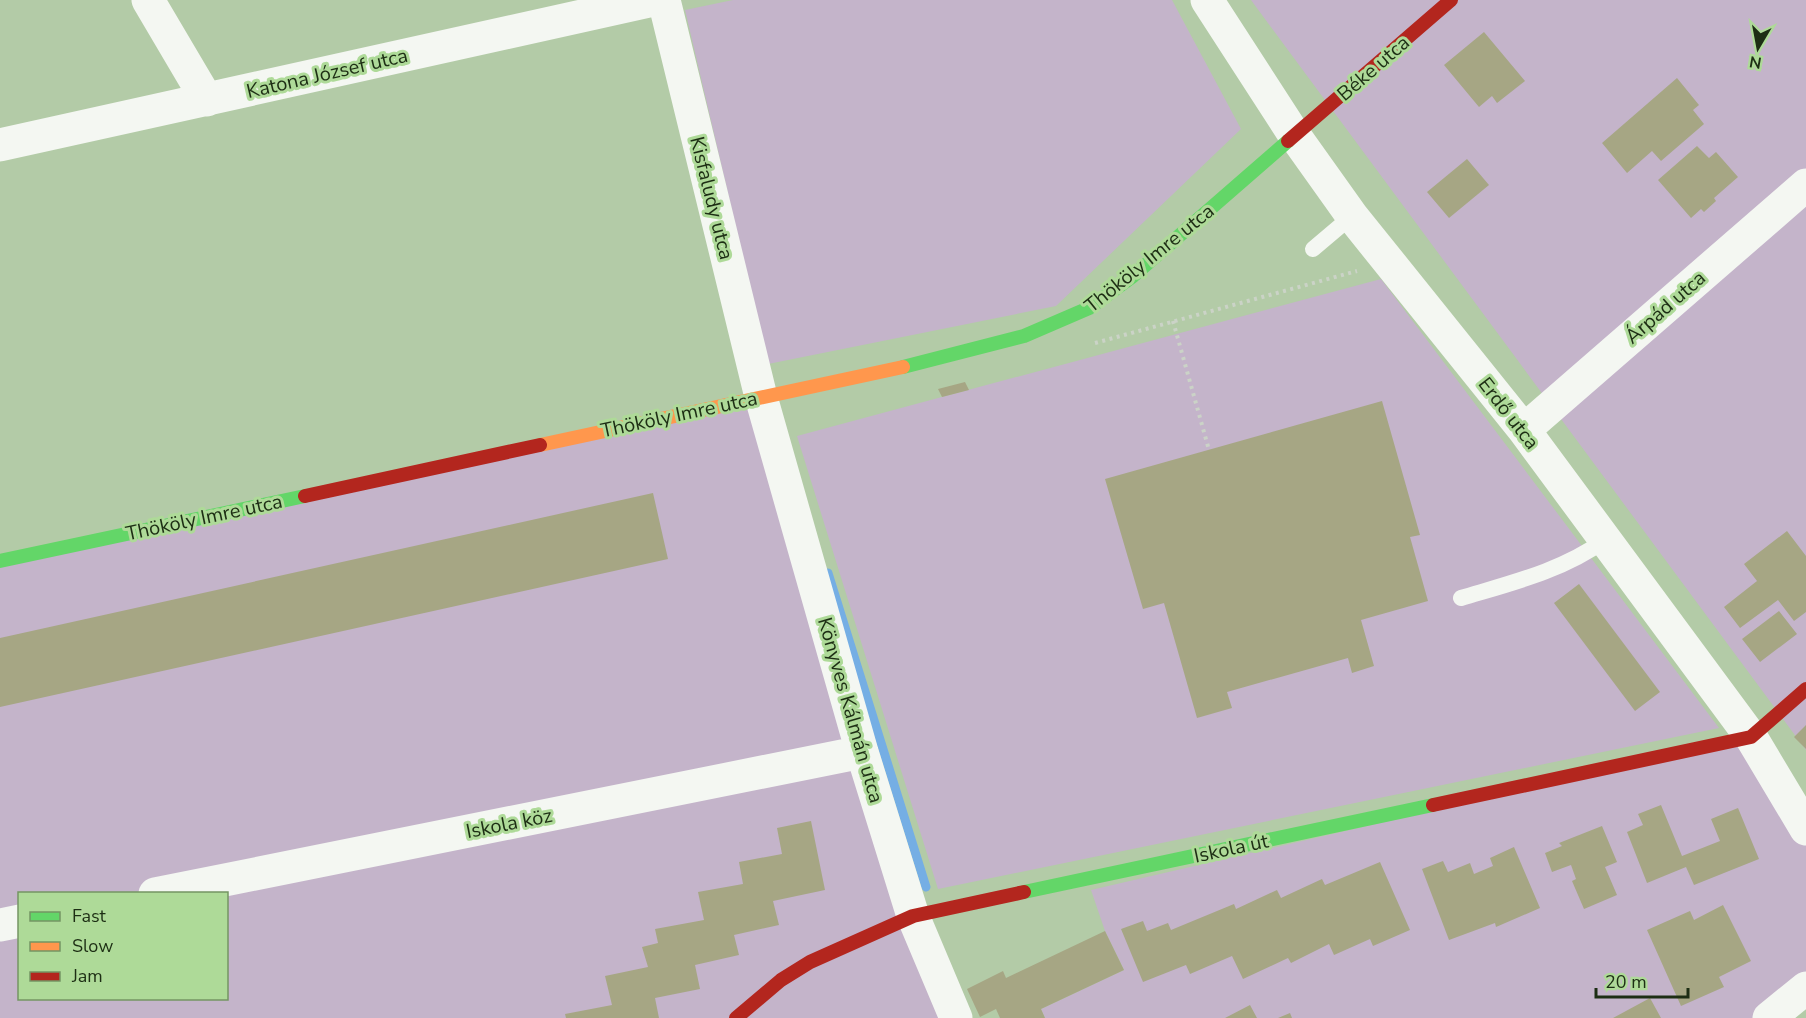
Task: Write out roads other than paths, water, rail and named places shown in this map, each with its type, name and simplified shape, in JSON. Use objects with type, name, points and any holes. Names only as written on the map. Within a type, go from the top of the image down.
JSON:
[{"type":"street","points":[[148,0],[207,100]]},
{"type":"street","name":"Katona József utca","points":[[0,145],[654,0]]},
{"type":"street","name":"Kisfaludy utca","points":[[664,0],[761,397]]},
{"type":"street","name":"Erdő utca","points":[[1207,0],[1295,136],[1352,216],[1524,430],[1751,737],[1806,829]]},
{"type":"street","name":"Béke utca","points":[[1295,136],[1451,0]]},
{"type":"street","name":"Thököly Imre utca","points":[[0,561],[1000,344],[1057,325],[1085,312],[1133,276],[1295,136]]},
{"type":"street","name":"Árpád utca","points":[[1524,430],[1806,185]]},
{"type":"street","name":"Könyves Kálmán utca","points":[[761,397],[862,752],[913,916],[956,1018]]},
{"type":"street","points":[[1751,737],[1806,689]]},
{"type":"street","name":"Iskola út","points":[[736,1018],[781,980],[810,962],[913,916],[1751,737]]},
{"type":"street","name":"Iskola köz","points":[[165,892],[862,752]]},
{"type":"street","points":[[0,924],[18,921]]},
{"type":"street","points":[[1769,1018],[1806,988]]},
{"type":"lane","points":[[1313,249],[1352,216]]},
{"type":"lane","points":[[1461,598],[1539,575],[1587,553],[1605,540]]},
{"type":"waterway","points":[[828,573],[926,887]]}]
